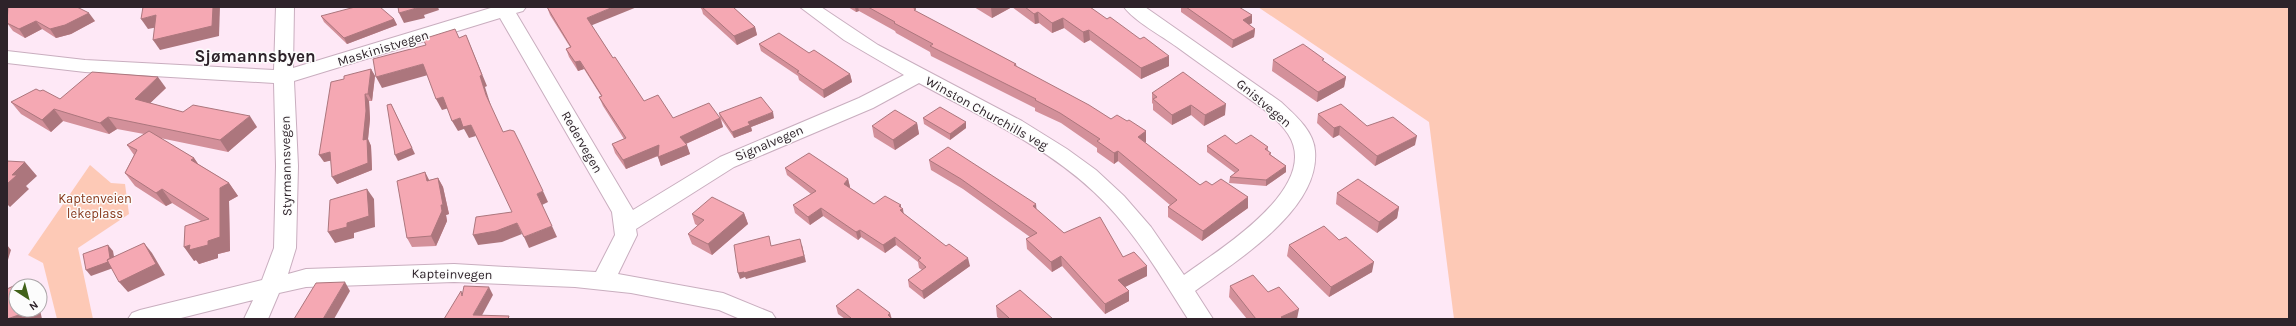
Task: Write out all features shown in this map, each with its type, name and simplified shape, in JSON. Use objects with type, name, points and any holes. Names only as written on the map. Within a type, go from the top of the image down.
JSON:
[{"type":"street","name":"Styrmannsvegen","points":[[256,319],[283,259],[287,210],[284,7]]},
{"type":"street","name":"Winston Churchills veg","points":[[809,7],[841,29],[920,75],[1015,126],[1058,153],[1100,186],[1136,224],[1202,319]]},
{"type":"street","name":"Gnistvegen","points":[[1133,7],[1274,107],[1289,121],[1296,131],[1305,151],[1305,169],[1299,186],[1289,202],[1263,227],[1182,289]]},
{"type":"street","name":"Maskinistvegen","points":[[7,57],[92,66],[284,77],[509,8]]},
{"type":"street","name":"Redervegen","points":[[509,8],[623,212],[626,225]]},
{"type":"street","name":"Signalvegen","points":[[626,225],[727,162],[866,103],[920,75]]},
{"type":"street","points":[[603,281],[626,235],[626,225]]},
{"type":"street","name":"Kapteinvegen","points":[[140,319],[272,285],[306,278],[418,273],[532,276],[603,281],[698,296],[723,302],[764,319]]},
{"type":"green space","points":[[1258,7],[2289,7],[2289,319],[1454,319],[1429,122]]},
{"type":"green space","name":"Kaptenveien lekeplass","points":[[90,165],[111,183],[125,184],[129,214],[78,248],[93,319],[57,319],[48,278],[43,263],[28,255]]},
{"type":"building","points":[[8,7],[77,7],[89,13],[65,25],[50,29],[36,21],[19,29],[7,23]]},
{"type":"building","points":[[143,7],[213,7],[212,26],[153,40],[156,15],[141,19]]},
{"type":"building","points":[[355,7],[380,7],[394,19],[344,38],[321,16]]},
{"type":"building","points":[[398,7],[420,7],[399,13]]},
{"type":"building","points":[[547,7],[613,7],[587,18],[613,58],[615,57],[644,101],[658,95],[673,118],[709,103],[720,118],[680,137],[687,145],[658,157],[659,145],[623,160],[612,144],[626,138],[599,97],[602,96],[580,61],[575,62],[566,49],[571,47]]},
{"type":"building","points":[[702,7],[733,7],[755,27],[734,36]]},
{"type":"building","points":[[868,7],[912,7],[916,9],[914,10],[1016,64],[1014,65],[1089,105],[1111,119],[1117,115],[1127,121],[1129,120],[1146,131],[1138,137],[1200,185],[1206,181],[1212,185],[1221,179],[1248,197],[1203,231],[1168,207],[1177,200],[1118,151],[1114,153],[1097,141],[1100,139],[1060,113],[1035,100],[1036,99],[930,46],[933,44]]},
{"type":"building","points":[[1025,7],[1090,7],[1107,19],[1110,17],[1140,39],[1144,37],[1169,56],[1141,68],[1089,30],[1083,32],[1063,18],[1052,23],[1038,12],[1034,14]]},
{"type":"building","points":[[1186,7],[1239,7],[1252,15],[1243,20],[1255,29],[1233,40]]},
{"type":"building","points":[[455,29],[459,38],[466,35],[482,75],[480,76],[486,95],[503,132],[510,130],[514,131],[521,145],[543,191],[537,194],[552,226],[524,237],[517,223],[496,231],[473,235],[476,217],[512,212],[471,125],[463,127],[460,118],[452,121],[443,97],[436,99],[423,64],[376,77],[373,59],[426,45],[423,39]]},
{"type":"building","points":[[779,33],[809,53],[814,50],[850,74],[823,90],[797,72],[799,71],[759,44]]},
{"type":"building","points":[[1303,44],[1346,77],[1318,92],[1273,60]]},
{"type":"building","points":[[371,69],[368,94],[365,94],[366,111],[363,140],[367,139],[368,163],[332,177],[330,152],[319,155],[331,82],[344,79],[344,76]]},
{"type":"building","points":[[92,72],[158,77],[135,99],[183,112],[193,105],[250,116],[220,140],[108,117],[100,123],[54,109],[42,120],[11,102],[36,89],[40,91],[43,90],[60,99]]},
{"type":"building","points":[[1183,72],[1226,104],[1205,115],[1191,105],[1172,115],[1153,99],[1157,97],[1152,93]]},
{"type":"building","points":[[761,97],[773,112],[748,122],[750,125],[732,132],[719,113]]},
{"type":"building","points":[[391,104],[412,148],[395,155],[387,105]]},
{"type":"building","points":[[1341,104],[1367,126],[1393,117],[1417,136],[1377,156],[1340,126],[1334,128],[1318,114]]},
{"type":"building","points":[[940,107],[966,122],[950,134],[923,118]]},
{"type":"building","points":[[895,110],[917,123],[893,140],[872,126]]},
{"type":"building","points":[[149,131],[194,158],[191,160],[229,183],[220,188],[220,237],[208,241],[208,245],[189,250],[190,245],[184,247],[185,226],[209,219],[162,189],[156,193],[125,173],[137,150],[127,145]]},
{"type":"building","points":[[1225,135],[1236,144],[1251,135],[1268,147],[1265,149],[1271,153],[1269,154],[1286,166],[1266,180],[1230,177],[1239,170],[1207,146]]},
{"type":"building","points":[[948,147],[1036,204],[1033,206],[1064,233],[1100,217],[1123,257],[1134,252],[1147,266],[1118,280],[1129,291],[1105,304],[1061,256],[1051,262],[1026,239],[1037,233],[961,179],[929,160]]},
{"type":"building","points":[[809,153],[848,179],[844,184],[874,204],[885,196],[901,205],[899,206],[903,209],[900,210],[903,213],[946,246],[949,244],[968,258],[922,291],[908,280],[926,267],[918,260],[921,258],[895,237],[883,245],[860,230],[856,232],[821,208],[808,217],[793,205],[816,191],[785,168]]},
{"type":"building","points":[[7,161],[25,162],[12,175],[17,175],[7,184]]},
{"type":"building","points":[[425,172],[427,181],[438,178],[443,205],[441,205],[442,211],[431,236],[407,238],[397,181]]},
{"type":"building","points":[[1358,179],[1399,207],[1379,222],[1337,193]]},
{"type":"building","points":[[367,189],[369,216],[347,223],[347,227],[328,232],[330,200]]},
{"type":"building","points":[[712,197],[744,213],[708,244],[688,234],[704,220],[692,214]]},
{"type":"building","points":[[1324,226],[1339,240],[1346,237],[1374,262],[1331,287],[1289,245]]},
{"type":"building","points":[[769,236],[771,246],[800,239],[804,256],[744,273],[738,273],[734,245]]},
{"type":"building","points":[[144,243],[156,264],[119,282],[107,260]]},
{"type":"building","points":[[108,245],[110,258],[107,260],[108,262],[86,270],[83,254]]},
{"type":"building","points":[[1253,275],[1268,292],[1279,287],[1299,309],[1281,317],[1283,319],[1256,319],[1230,286]]},
{"type":"building","points":[[345,282],[323,319],[294,319],[316,283]]},
{"type":"building","points":[[464,286],[489,287],[473,315],[509,316],[508,319],[444,319],[461,291],[462,296]]},
{"type":"building","points":[[7,289],[8,318],[10,318],[7,319]]},
{"type":"building","points":[[858,289],[890,313],[888,315],[892,319],[849,319],[851,318],[836,306]]},
{"type":"building","points":[[1020,290],[1053,319],[1007,319],[1009,318],[996,306]]},
{"type":"district","name":"Sjømannsbyen","points":[[255,56]]}]
